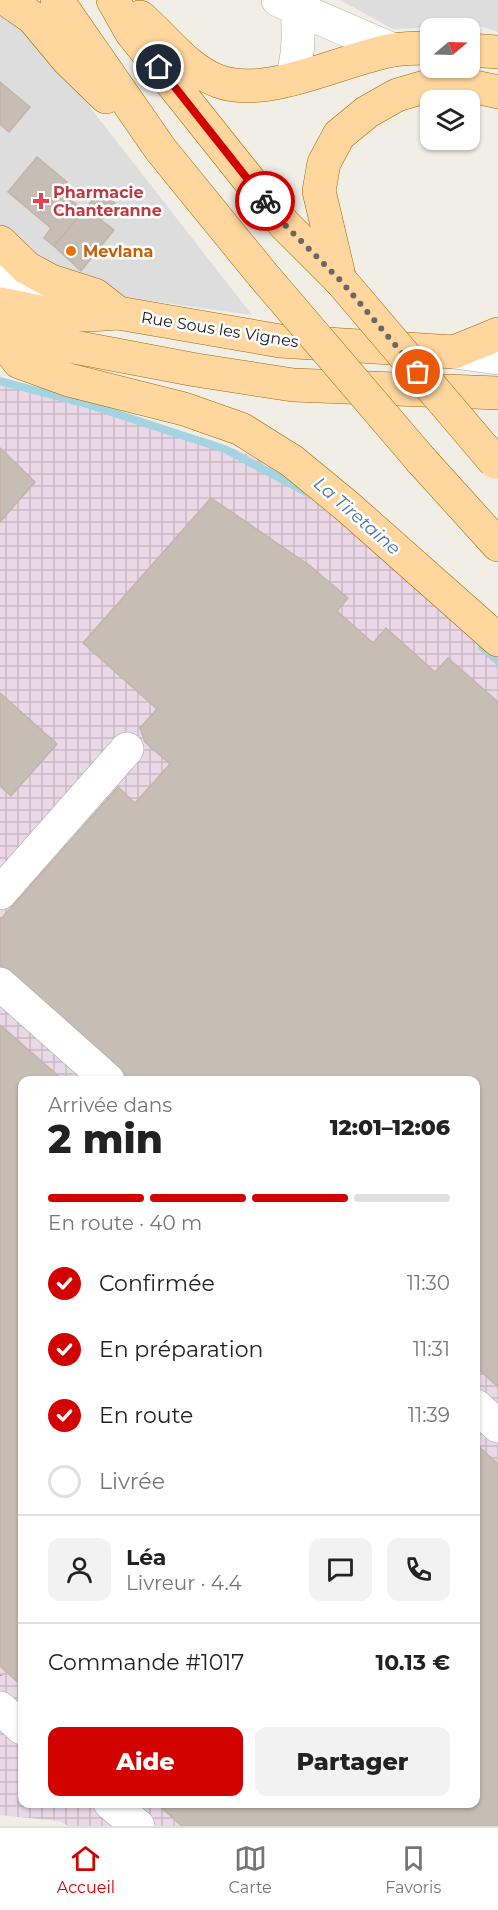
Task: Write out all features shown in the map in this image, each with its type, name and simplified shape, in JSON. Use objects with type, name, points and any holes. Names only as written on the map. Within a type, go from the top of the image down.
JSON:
[{"type":"main road","points":[[8,0],[33,18],[68,60],[161,150]]},
{"type":"main road","points":[[57,0],[161,150],[262,274],[421,460],[498,545]]},
{"type":"main road","points":[[113,0],[131,32],[284,224],[341,281],[496,464]]},
{"type":"main road","points":[[120,0],[154,28],[194,67],[219,81],[248,86],[292,79],[393,50],[420,49]]},
{"type":"main road","points":[[480,51],[498,52]]},
{"type":"main road","points":[[341,281],[319,190],[324,163],[339,135],[367,112],[397,95],[428,86],[466,86],[498,92]]},
{"type":"main road","points":[[0,242],[27,268],[51,281],[95,295],[118,313]]},
{"type":"main road","name":"Rue Sous les Vignes","points":[[0,304],[50,314],[118,313],[280,342],[454,352]]},
{"type":"main road","points":[[454,352],[498,334]]},
{"type":"main road","points":[[0,335],[293,385],[498,393]]},
{"type":"main road","points":[[0,335],[18,362],[69,380],[184,409],[241,429],[292,461],[348,507],[498,640]]},
{"type":"street","points":[[288,4],[299,35],[298,60],[292,79]]},
{"type":"street","points":[[288,4],[393,50]]},
{"type":"street","points":[[0,270],[19,290],[100,353]]},
{"type":"street","name":"Rue Sous les Vignes","points":[[454,352],[498,357]]},
{"type":"street","points":[[0,893],[127,749]]},
{"type":"street","points":[[0,984],[104,1076]]},
{"type":"street","points":[[480,1410],[498,1426]]},
{"type":"street","points":[[0,1708],[18,1724]]},
{"type":"street","points":[[116,1808],[138,1826]]},
{"type":"shaded area","points":[[0,0],[43,47],[252,315],[0,280]]},
{"type":"shaded area","points":[[340,0],[498,0],[498,32],[480,26],[480,18],[420,18],[420,28],[393,29]]},
{"type":"shaded area","points":[[0,381],[214,441],[259,459],[299,483],[498,653],[498,1826],[68,1826],[59,1821],[0,1815]]},
{"type":"building","points":[[0,82],[30,107],[9,132],[0,124]]},
{"type":"building","points":[[37,157],[67,182],[60,191],[84,211],[54,246],[44,238],[51,228],[8,192]]},
{"type":"building","points":[[97,195],[107,203],[110,199],[115,203],[101,220],[114,230],[81,271],[54,246]]},
{"type":"building","points":[[0,448],[35,482],[0,522]]},
{"type":"building","points":[[211,498],[309,565],[348,598],[337,611],[373,643],[386,628],[435,672],[448,658],[498,702],[498,1387],[480,1371],[480,1076],[125,1076],[0,965],[0,920],[118,787],[135,803],[170,764],[145,742],[140,728],[157,709],[83,643]]},
{"type":"building","points":[[0,693],[57,744],[11,796],[0,786]]},
{"type":"building","points":[[0,1025],[58,1076],[18,1076],[18,1682],[0,1666]]},
{"type":"building","points":[[480,1448],[498,1464],[498,1826],[182,1826],[162,1808],[480,1808]]},
{"type":"waterway","name":"La Tiretaine","points":[[0,381],[90,405],[227,450],[306,492]]},
{"type":"waterway","name":"La Tiretaine","points":[[482,647],[498,661]]},
{"type":"way so far","points":[[265,201],[284,224],[341,281],[418,372]]},
{"type":"place","name":"Pharmacie Chanteranne","points":[[41,201]]},
{"type":"place","name":"Mevlana","points":[[71,251]]},
{"type":"route","points":[[159,67],[265,201]]}]
